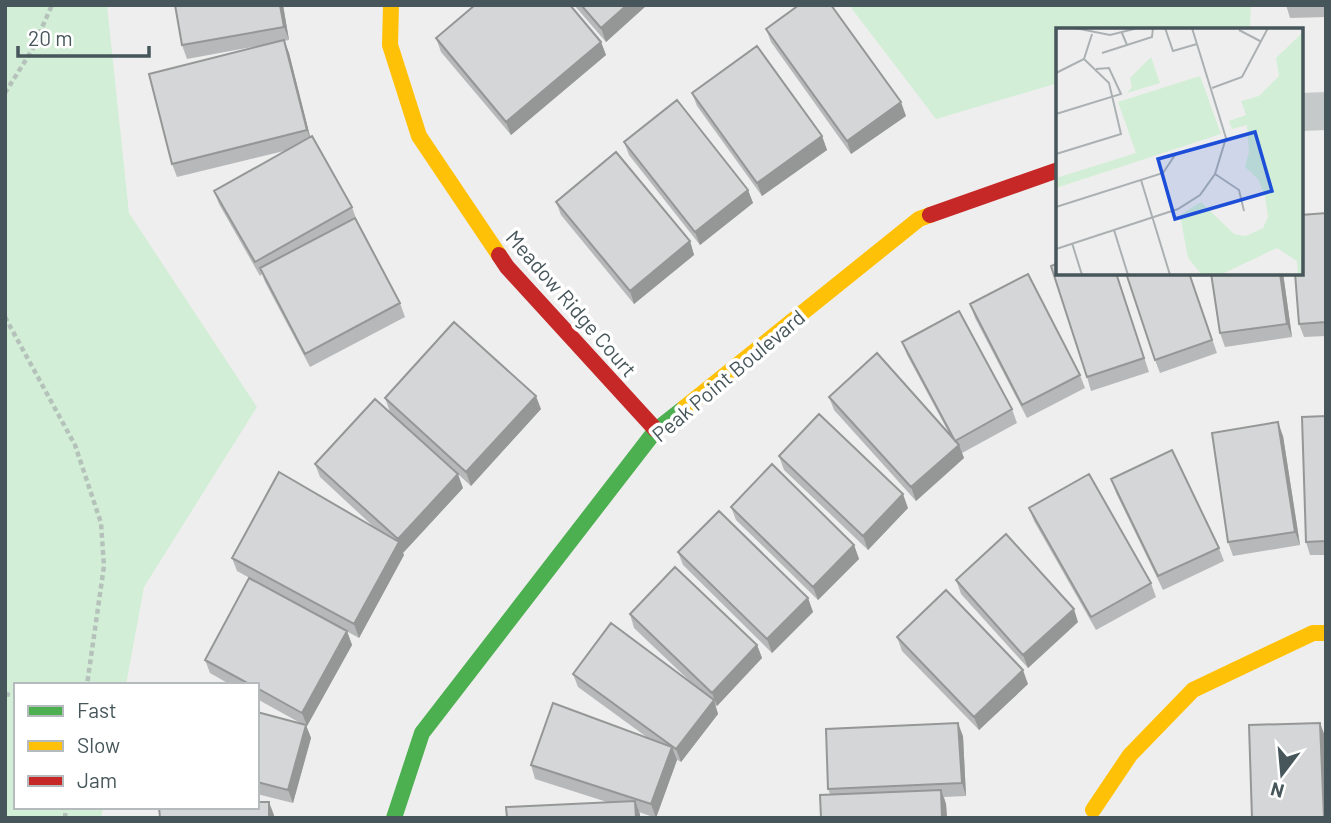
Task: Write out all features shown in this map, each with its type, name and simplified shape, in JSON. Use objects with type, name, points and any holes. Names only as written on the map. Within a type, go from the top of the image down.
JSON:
[{"type":"street","name":"Meadow Ridge Court","points":[[391,5],[390,45],[419,136],[507,267],[656,430]]},
{"type":"street","points":[[1303,112],[1326,111]]},
{"type":"street","name":"Peak Point Boulevard","points":[[394,818],[422,733],[656,430],[919,219],[1056,171]]},
{"type":"street","points":[[1093,810],[1130,755],[1193,690],[1312,634],[1326,633]]},
{"type":"path","points":[[5,93],[32,50],[51,5]]},
{"type":"path","points":[[5,317],[75,444],[101,523],[104,566],[87,683]]},
{"type":"green space","points":[[5,5],[107,5],[129,213],[257,407],[144,587],[126,683],[14,683],[14,809],[103,809],[101,818],[5,818]]},
{"type":"green space","points":[[849,5],[1251,5],[1250,27],[1246,28],[1056,28],[1056,84],[936,119]]},
{"type":"building","points":[[175,5],[280,5],[284,27],[182,45]]},
{"type":"building","points":[[475,5],[570,5],[601,42],[506,122],[436,38]]},
{"type":"building","points":[[581,5],[627,5],[601,28]]},
{"type":"building","points":[[799,5],[831,5],[901,102],[847,141],[766,29]]},
{"type":"building","points":[[284,40],[307,130],[172,164],[149,74]]},
{"type":"building","points":[[757,46],[822,136],[757,183],[692,93]]},
{"type":"building","points":[[677,100],[748,190],[695,232],[624,142]]},
{"type":"building","points":[[312,136],[352,207],[255,262],[214,191]]},
{"type":"building","points":[[616,152],[690,241],[630,291],[556,202]]},
{"type":"building","points":[[1326,213],[1326,322],[1299,324],[1295,275],[1303,275],[1303,215]]},
{"type":"building","points":[[355,218],[400,303],[305,354],[260,268]]},
{"type":"building","points":[[1056,264],[1056,275],[1117,275],[1144,358],[1087,377],[1051,266]]},
{"type":"building","points":[[1028,274],[1080,375],[1022,405],[970,304]]},
{"type":"building","points":[[1127,275],[1190,275],[1212,340],[1155,360]]},
{"type":"building","points":[[1211,275],[1280,275],[1287,324],[1220,333]]},
{"type":"building","points":[[959,311],[1012,409],[955,441],[902,342]]},
{"type":"building","points":[[454,322],[536,396],[466,472],[385,398]]},
{"type":"building","points":[[877,353],[959,445],[911,487],[829,397]]},
{"type":"building","points":[[375,399],[458,474],[398,539],[315,464]]},
{"type":"building","points":[[819,414],[903,494],[863,536],[779,456]]},
{"type":"building","points":[[1326,416],[1326,541],[1306,542],[1302,417]]},
{"type":"building","points":[[1278,422],[1295,532],[1228,542],[1212,433]]},
{"type":"building","points":[[1172,450],[1219,548],[1158,576],[1111,479]]},
{"type":"building","points":[[772,464],[854,545],[813,587],[731,507]]},
{"type":"building","points":[[279,472],[399,542],[354,624],[232,558]]},
{"type":"building","points":[[1089,474],[1151,583],[1091,617],[1029,508]]},
{"type":"building","points":[[719,511],[808,598],[767,639],[678,552]]},
{"type":"building","points":[[1006,534],[1074,609],[1023,655],[956,580]]},
{"type":"building","points":[[675,567],[757,645],[712,693],[630,614]]},
{"type":"building","points":[[249,578],[347,631],[302,713],[259,689],[259,683],[247,683],[205,660]]},
{"type":"building","points":[[946,590],[1023,670],[974,717],[897,637]]},
{"type":"building","points":[[611,623],[714,700],[676,749],[573,674]]},
{"type":"building","points":[[553,703],[672,747],[651,804],[531,765]]},
{"type":"building","points":[[259,713],[306,725],[288,790],[259,783]]},
{"type":"building","points":[[958,723],[962,783],[828,789],[826,729]]},
{"type":"building","points":[[1320,723],[1324,818],[1252,818],[1249,725]]},
{"type":"building","points":[[941,790],[942,818],[821,818],[820,795]]},
{"type":"building","points":[[635,801],[636,818],[507,818],[506,807]]},
{"type":"building","points":[[259,802],[269,802],[269,818],[160,818],[159,809],[259,809]]},
{"type":"traffic: fast","points":[[394,818],[422,733],[656,430],[684,408]]},
{"type":"traffic: slow","points":[[391,5],[390,45],[419,136],[499,255]]},
{"type":"traffic: slow","points":[[684,408],[919,219],[930,215]]},
{"type":"traffic: slow","points":[[1093,810],[1130,755],[1193,690],[1313,633],[1326,633]]},
{"type":"traffic: jam","points":[[930,215],[1056,171]]},
{"type":"traffic: jam","points":[[499,255],[656,430]]}]
